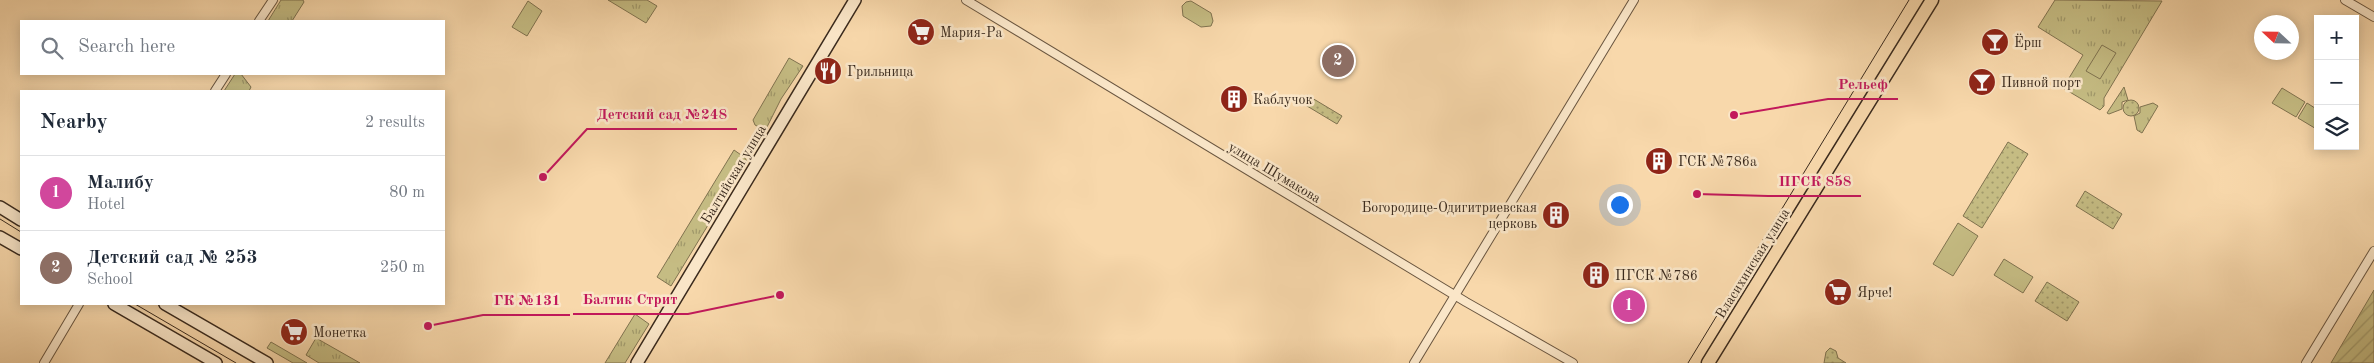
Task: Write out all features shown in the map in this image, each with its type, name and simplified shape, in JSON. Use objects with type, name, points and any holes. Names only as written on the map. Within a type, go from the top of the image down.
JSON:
[{"type":"highway","name":"Власихинская улица","points":[[1708,363],[1932,0]]},
{"type":"main road","name":"Балтийская улица","points":[[637,363],[855,0]]},
{"type":"main road","points":[[0,208],[20,219]]},
{"type":"main road","points":[[0,237],[20,248]]},
{"type":"main road","points":[[116,305],[216,363]]},
{"type":"main road","points":[[167,305],[267,363]]},
{"type":"street","points":[[260,20],[272,0]]},
{"type":"street","name":"улица Шумакова","points":[[966,0],[1456,296],[1573,363]]},
{"type":"street","points":[[1414,363],[1634,0]]},
{"type":"street","points":[[2345,0],[2374,17]]},
{"type":"street","points":[[216,90],[225,75]]},
{"type":"street","points":[[2306,363],[2374,251]]},
{"type":"street","points":[[44,363],[78,305]]},
{"type":"green space","points":[[281,0],[303,0],[304,2],[293,20],[269,20]]},
{"type":"green space","points":[[608,0],[647,0],[657,6],[646,23]]},
{"type":"green space","points":[[2055,0],[2162,1],[2104,98],[2104,106],[2100,110],[2063,88],[2083,55],[2038,27]]},
{"type":"green space","points":[[528,1],[542,11],[527,36],[512,27]]},
{"type":"green space","points":[[1191,1],[1211,13],[1213,21],[1211,26],[1201,27],[1183,16],[1182,6],[1186,2]]},
{"type":"green space","points":[[2102,45],[2116,53],[2100,79],[2086,71]]},
{"type":"green space","points":[[789,58],[803,66],[781,99],[767,127],[761,128],[755,125],[753,120]]},
{"type":"green space","points":[[234,75],[242,75],[251,87],[250,90],[225,90]]},
{"type":"green space","points":[[2124,87],[2128,100],[2122,102],[2122,109],[2107,113]]},
{"type":"green space","points":[[2282,88],[2305,102],[2296,117],[2272,103]]},
{"type":"green space","points":[[1307,95],[1342,116],[1337,124],[1302,103]]},
{"type":"green space","points":[[2131,100],[2139,108],[2131,116],[2123,108]]},
{"type":"green space","points":[[2153,103],[2158,106],[2142,133],[2137,130],[2134,116],[2140,113],[2140,107]]},
{"type":"green space","points":[[2307,103],[2314,107],[2314,128],[2298,118]]},
{"type":"green space","points":[[2008,142],[2028,154],[1982,228],[1963,216]]},
{"type":"green space","points":[[734,150],[747,161],[671,286],[657,277]]},
{"type":"green space","points":[[2085,191],[2122,214],[2113,229],[2076,206]]},
{"type":"green space","points":[[1958,223],[1978,236],[1953,276],[1933,264]]},
{"type":"green space","points":[[2004,259],[2033,277],[2023,293],[1994,275]]},
{"type":"green space","points":[[2047,282],[2079,302],[2067,321],[2035,301]]},
{"type":"green space","points":[[2374,290],[2374,363],[2331,363]]},
{"type":"green space","points":[[635,314],[649,324],[625,363],[605,363]]},
{"type":"green space","points":[[316,338],[360,363],[319,363],[306,355]]},
{"type":"green space","points":[[271,342],[307,363],[293,363],[267,348]]},
{"type":"green space","points":[[1830,348],[1836,351],[1838,358],[1846,363],[1824,363],[1826,352]]},
{"type":"tram line","points":[[1688,363],[1909,0]]},
{"type":"tram line","points":[[0,219],[20,231]]},
{"type":"tram line","points":[[137,305],[236,363]]},
{"type":"place","name":"Мария-Ра","points":[[921,32]]},
{"type":"place","name":"Ёрш","points":[[1995,42]]},
{"type":"place","name":"Детский сад № 253","points":[[1338,61]]},
{"type":"place","name":"Грильница","points":[[828,71]]},
{"type":"place","name":"Пивной порт","points":[[1982,82]]},
{"type":"place","name":"Каблучок","points":[[1234,99]]},
{"type":"place","name":"Рельеф","points":[[1734,115]]},
{"type":"place","name":"ГСК №786а","points":[[1659,161]]},
{"type":"place","name":"Детский сад №248","points":[[543,177]]},
{"type":"place","name":"ПГСК 858","points":[[1697,194]]},
{"type":"place","name":"Богородице-Одигитриевская церковь","points":[[1556,215]]},
{"type":"place","name":"ПГСК №786","points":[[1596,275]]},
{"type":"place","name":"Ярче!","points":[[1838,292]]},
{"type":"place","name":"Балтик Стрит","points":[[780,295]]},
{"type":"place","name":"Малибу","points":[[1629,306]]},
{"type":"place","name":"ГК №131","points":[[428,326]]},
{"type":"place","name":"Монетка","points":[[294,332]]}]
